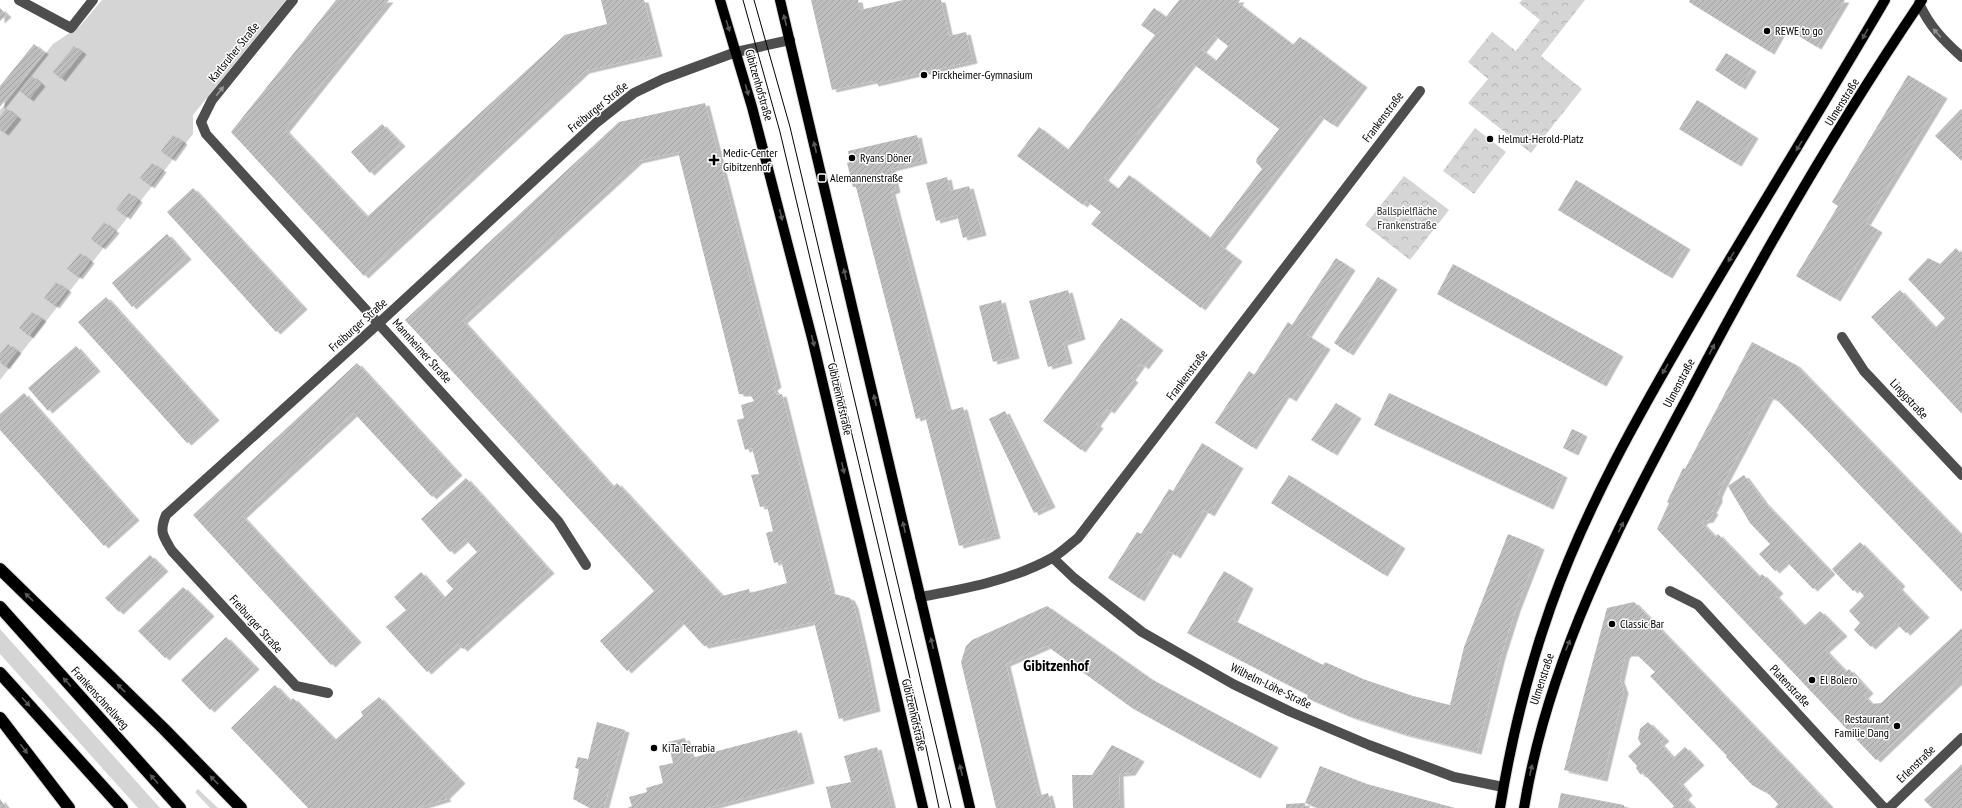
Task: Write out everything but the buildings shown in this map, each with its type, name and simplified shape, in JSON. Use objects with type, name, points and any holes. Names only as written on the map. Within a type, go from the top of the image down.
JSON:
[{"type":"highway","points":[[0,570],[164,729],[241,808]]},
{"type":"highway","name":"Frankenschnellweg","points":[[0,607],[180,808]]},
{"type":"highway","points":[[0,673],[122,808]]},
{"type":"highway","points":[[0,718],[69,808]]},
{"type":"main road","name":"Gibitzenhofstraße","points":[[720,0],[779,206],[813,342],[923,808]]},
{"type":"main road","points":[[780,0],[970,808]]},
{"type":"main road","name":"Ulmenstraße","points":[[1500,808],[1503,787],[1519,715],[1545,624],[1558,588],[1586,521],[1653,390],[1885,0]]},
{"type":"main road","name":"Ulmenstraße","points":[[1524,808],[1536,746],[1561,661],[1589,595],[1648,471],[1730,315],[1785,220],[1920,2]]},
{"type":"street","points":[[19,0],[71,28],[93,0]]},
{"type":"street","name":"Karlsruher Straße","points":[[201,124],[202,117],[212,100],[293,0]]},
{"type":"street","points":[[1920,2],[1925,18],[1934,30],[1962,57]]},
{"type":"street","name":"Freiburger Straße","points":[[328,693],[296,686],[172,551],[165,540],[161,527],[166,515],[379,323],[596,123],[634,93],[663,79],[736,52],[790,40]]},
{"type":"street","name":"Frankenstraße","points":[[920,597],[951,592],[1012,576],[1053,558],[1083,532],[1420,91]]},
{"type":"street","name":"Mannheimer Straße","points":[[201,124],[206,134],[558,521],[586,565]]},
{"type":"street","name":"Linggstraße","points":[[1842,337],[1864,371],[1962,475]]},
{"type":"street","name":"Wilhelm-Löhe-Straße","points":[[1053,558],[1074,578],[1142,632],[1233,684],[1291,712],[1369,745],[1454,777],[1503,787]]},
{"type":"street","name":"Platenstraße","points":[[1670,591],[1698,605],[1884,808]]},
{"type":"street","name":"Erlenstraße","points":[[1889,808],[1962,738]]},
{"type":"green space","points":[[102,0],[286,0],[193,115],[193,134],[0,380],[0,110],[53,44],[80,26]]},
{"type":"green space","points":[[1522,0],[1585,0],[1541,56],[1582,89],[1531,153],[1468,103],[1488,79],[1468,62],[1492,32],[1516,51],[1540,20],[1519,3]]},
{"type":"green space","points":[[1475,128],[1506,152],[1474,194],[1443,171]]},
{"type":"green space","name":"Ballspielfläche Frankenstraße","points":[[1404,176],[1449,210],[1410,260],[1365,225]]},
{"type":"green space","points":[[0,629],[160,808],[138,808],[0,654]]},
{"type":"green space","points":[[198,789],[218,808],[210,808],[195,792]]},
{"type":"tram line","points":[[743,0],[780,132],[923,733],[939,808]]},
{"type":"tram line","points":[[754,0],[790,127],[951,808]]},
{"type":"place","name":"REWE to go","points":[[1767,31]]},
{"type":"place","name":"Pirckheimer-Gymnasium","points":[[924,75]]},
{"type":"place","name":"Helmut-Herold-Platz","points":[[1490,139]]},
{"type":"place","name":"Ryans Döner","points":[[852,158]]},
{"type":"place","name":"Medic-Center Gibitzenhof","points":[[714,160]]},
{"type":"place","name":"Alemannenstraße","points":[[822,178]]},
{"type":"place","name":"Classic Bar","points":[[1612,624]]},
{"type":"place","name":"El Bolero","points":[[1812,680]]},
{"type":"place","name":"Restaurant Familie Dang","points":[[1897,726]]},
{"type":"place","name":"KiTa Terrabia","points":[[654,748]]},
{"type":"district","name":"Gibitzenhof","points":[[1056,665]]}]
